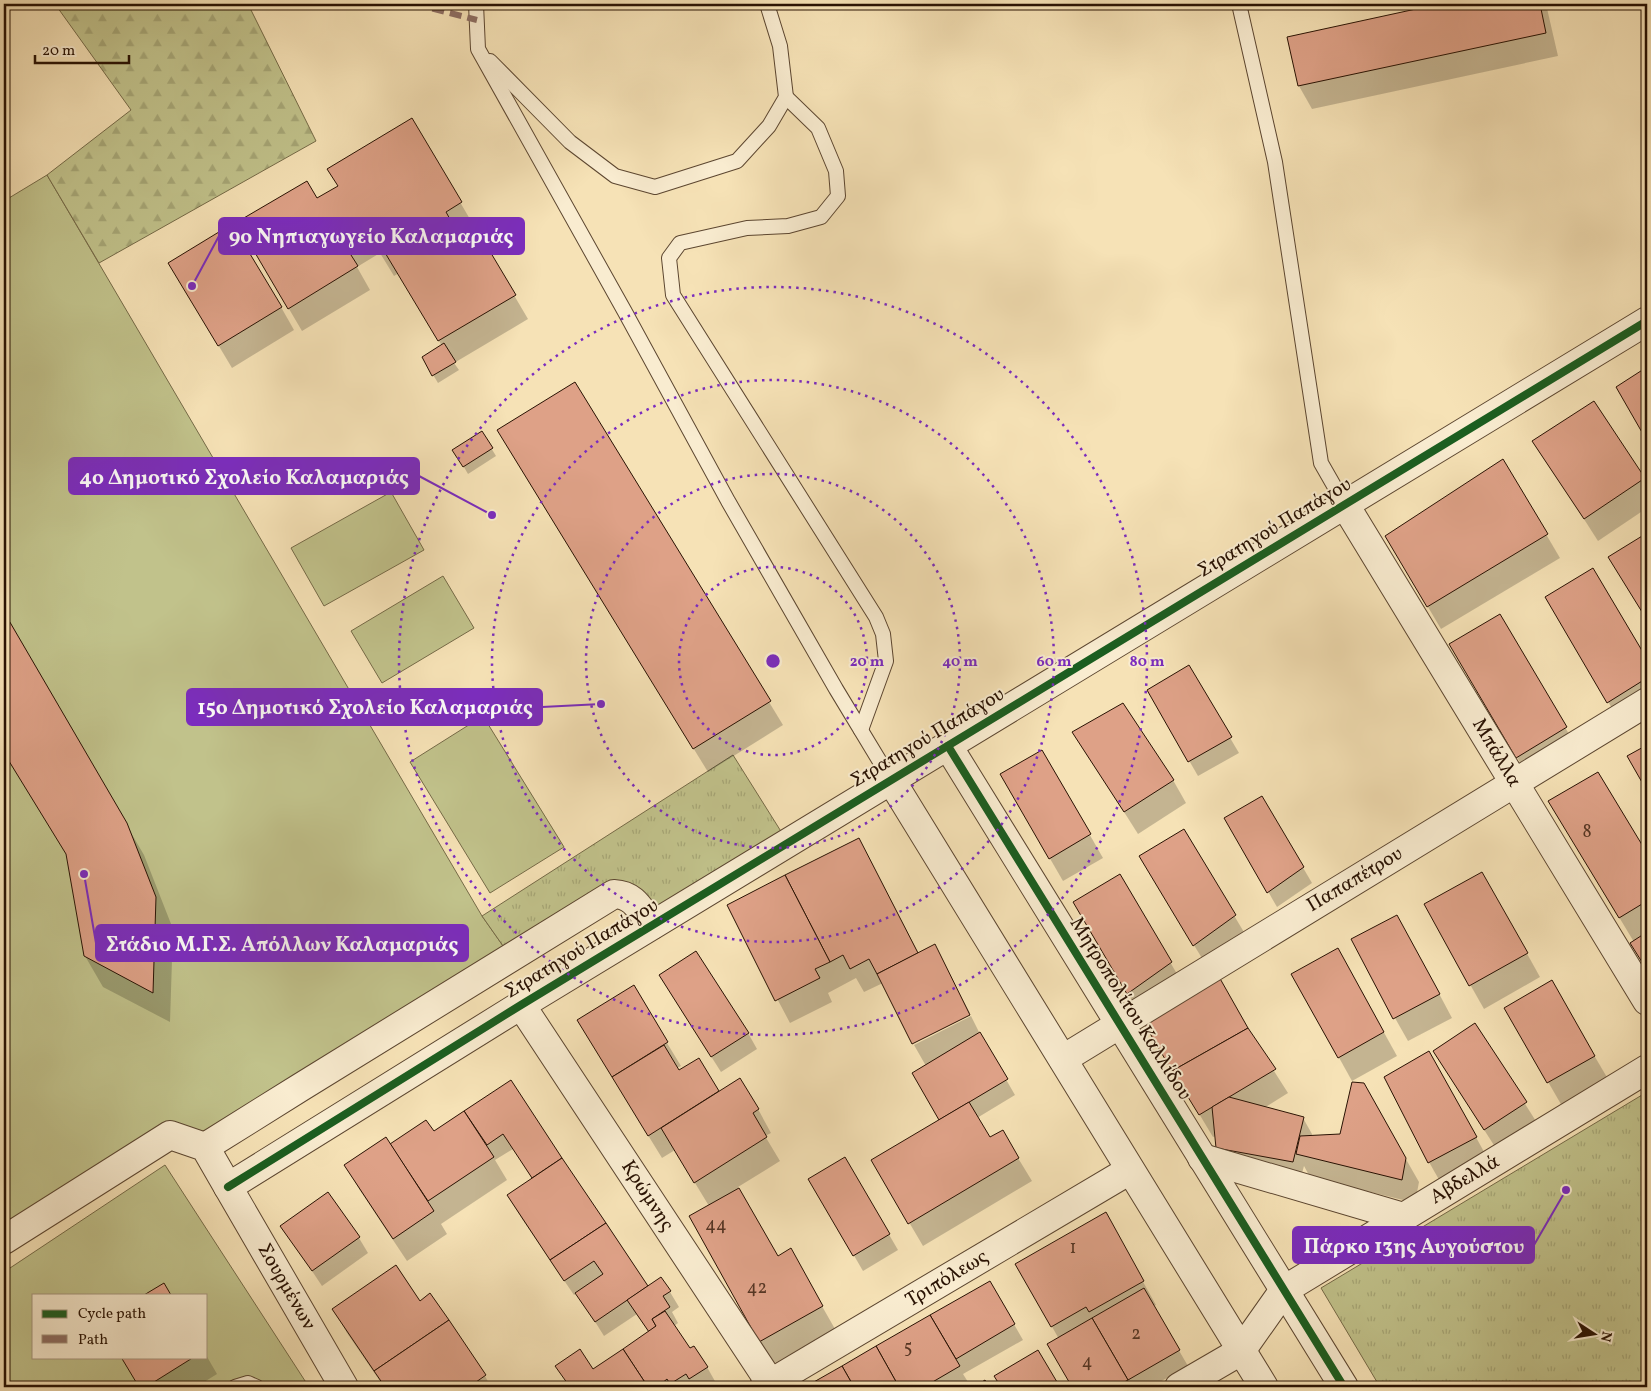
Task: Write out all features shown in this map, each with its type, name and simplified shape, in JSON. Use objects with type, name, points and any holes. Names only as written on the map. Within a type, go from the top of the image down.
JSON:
[{"type":"street","name":"Στρατηγού Παπάγου","points":[[228,1187],[652,925],[1647,321]]},
{"type":"street","name":"Μπάλλα","points":[[1344,505],[1647,1001]]},
{"type":"street","name":"Παπαπέτρου","points":[[1063,1059],[1647,702]]},
{"type":"street","name":"Μητροπολίτου Καλλίδου","points":[[948,746],[1344,1387]]},
{"type":"street","points":[[891,780],[1264,1387]]},
{"type":"street","name":"Στρατηγού Παπάγου","points":[[205,1147],[614,894],[624,894],[632,899],[652,925]]},
{"type":"street","name":"Κρώμνης","points":[[521,1005],[769,1386]]},
{"type":"street","name":"Αβδελλά","points":[[1284,1290],[1647,1069]]},
{"type":"street","points":[[4,1240],[166,1136],[174,1135],[205,1147],[228,1187]]},
{"type":"street","points":[[1202,1158],[1403,1217]]},
{"type":"street","name":"Τριπόλεως","points":[[769,1386],[1130,1170]]},
{"type":"street","name":"Σουρμένων","points":[[228,1187],[344,1387]]},
{"type":"street","points":[[1179,1387],[1241,1351],[1284,1290]]},
{"type":"lane","points":[[476,4],[478,49],[728,501],[891,780]]},
{"type":"lane","points":[[478,49],[570,142],[615,176],[655,187],[737,160],[769,126],[786,97],[780,46],[767,4]]},
{"type":"lane","points":[[1239,4],[1275,162],[1321,463],[1344,505]]},
{"type":"lane","points":[[786,97],[818,128],[836,171],[838,196],[821,217],[788,226],[747,228],[680,243],[669,258],[673,294],[876,616],[883,634],[886,661],[861,730]]},
{"type":"lane","points":[[235,1387],[248,1383],[257,1387]]},
{"type":"green space","points":[[55,4],[248,4],[316,141],[99,263],[47,175],[131,110]]},
{"type":"green space","points":[[47,175],[482,916],[508,953],[207,1144],[168,1132],[4,1235],[4,201]]},
{"type":"green space","points":[[391,492],[424,550],[324,606],[291,548]]},
{"type":"green space","points":[[443,576],[474,628],[382,683],[351,631]]},
{"type":"green space","points":[[483,716],[564,847],[490,893],[410,762]]},
{"type":"green space","points":[[733,755],[782,833],[652,923],[634,896],[508,953],[482,916]]},
{"type":"green space","points":[[1647,1092],[1647,1387],[1380,1387],[1321,1288]]},
{"type":"green space","points":[[165,1165],[309,1387],[4,1387],[4,1272]]},
{"type":"building","points":[[1439,4],[1540,4],[1546,33],[1298,86],[1287,37]]},
{"type":"building","points":[[412,118],[462,202],[446,212],[460,237],[476,228],[516,295],[438,341],[384,251],[379,254],[366,231],[344,244],[358,266],[288,309],[237,222],[307,181],[317,198],[338,186],[327,169]]},
{"type":"building","points":[[232,224],[282,307],[218,346],[168,263]]},
{"type":"building","points":[[444,343],[456,362],[432,376],[422,357]]},
{"type":"building","points":[[1647,367],[1647,441],[1616,387]]},
{"type":"building","points":[[575,382],[771,701],[693,749],[497,430]]},
{"type":"building","points":[[1594,401],[1645,478],[1584,519],[1532,441]]},
{"type":"building","points":[[482,431],[493,448],[463,467],[452,450]]},
{"type":"building","points":[[1503,459],[1548,534],[1427,607],[1385,536]]},
{"type":"building","points":[[1647,533],[1647,620],[1608,557]]},
{"type":"building","points":[[1593,568],[1647,659],[1647,678],[1607,703],[1545,597]]},
{"type":"building","points":[[4,612],[127,823],[156,897],[153,993],[84,956],[66,854],[4,753]]},
{"type":"building","points":[[1500,614],[1567,727],[1516,758],[1449,644]]},
{"type":"building","points":[[1189,665],[1232,737],[1188,762],[1147,690]]},
{"type":"building","points":[[1123,703],[1174,780],[1124,812],[1072,732]]},
{"type":"building","points":[[1647,745],[1647,791],[1627,756]]},
{"type":"building","points":[[1042,750],[1091,834],[1049,859],[1000,774]]},
{"type":"building","points":[[1598,772],[1647,853],[1647,901],[1619,918],[1548,801]]},
{"type":"building","points":[[1262,796],[1304,867],[1267,893],[1224,818]]},
{"type":"building","points":[[1184,829],[1236,915],[1193,946],[1139,856]]},
{"type":"building","points":[[859,838],[918,953],[877,974],[869,959],[850,969],[843,955],[830,962],[785,875]]},
{"type":"building","points":[[1482,872],[1528,953],[1469,986],[1424,904]]},
{"type":"building","points":[[1120,874],[1172,962],[1127,994],[1073,902]]},
{"type":"building","points":[[785,875],[830,962],[815,969],[820,978],[775,1001],[727,905]]},
{"type":"building","points":[[1397,915],[1440,994],[1393,1019],[1351,939]]},
{"type":"building","points":[[1647,932],[1647,970],[1630,943]]},
{"type":"building","points":[[935,944],[970,1015],[912,1044],[877,974]]},
{"type":"building","points":[[1338,948],[1384,1032],[1338,1058],[1291,974]]},
{"type":"building","points":[[696,951],[749,1033],[711,1057],[659,975]]},
{"type":"building","points":[[1218,975],[1248,1028],[1172,1071],[1141,1018]]},
{"type":"building","points":[[1552,980],[1595,1056],[1547,1083],[1504,1008]]},
{"type":"building","points":[[634,985],[668,1042],[612,1077],[577,1020]]},
{"type":"building","points":[[1475,1023],[1527,1102],[1484,1130],[1433,1051]]},
{"type":"building","points":[[1248,1028],[1276,1069],[1199,1115],[1172,1071]]},
{"type":"building","points":[[980,1032],[1008,1079],[939,1120],[912,1073]]},
{"type":"building","points":[[664,1045],[679,1070],[699,1058],[719,1091],[648,1136],[612,1077]]},
{"type":"building","points":[[1429,1051],[1477,1137],[1428,1163],[1384,1077]]},
{"type":"building","points":[[740,1078],[759,1109],[753,1113],[767,1137],[694,1183],[661,1128]]},
{"type":"building","points":[[511,1080],[562,1158],[532,1178],[503,1134],[487,1145],[464,1111]]},
{"type":"building","points":[[1352,1082],[1364,1083],[1406,1158],[1402,1180],[1296,1154],[1300,1136],[1340,1134]]},
{"type":"building","points":[[1229,1097],[1304,1117],[1293,1162],[1216,1148],[1212,1107]]},
{"type":"building","points":[[969,1102],[990,1137],[1003,1130],[1019,1158],[908,1224],[871,1160]]},
{"type":"building","points":[[464,1111],[494,1157],[428,1201],[390,1144],[426,1120],[434,1131]]},
{"type":"building","points":[[386,1137],[434,1211],[393,1239],[344,1165]]},
{"type":"building","points":[[845,1157],[890,1234],[853,1256],[808,1179]]},
{"type":"building","points":[[562,1158],[606,1223],[550,1260],[507,1195]]},
{"type":"building","points":[[739,1188],[778,1256],[791,1248],[823,1306],[759,1342],[689,1216]]},
{"type":"building","points":[[328,1192],[360,1237],[312,1271],[280,1226]]},
{"type":"building","points":[[1106,1212],[1144,1281],[1089,1312],[1086,1307],[1051,1327],[1015,1264]]},
{"type":"building","points":[[606,1223],[648,1286],[595,1322],[575,1293],[603,1274],[594,1261],[564,1281],[550,1260]]},
{"type":"building","points":[[396,1265],[420,1301],[430,1293],[449,1320],[374,1371],[332,1309]]},
{"type":"building","points":[[661,1277],[671,1291],[663,1296],[670,1307],[652,1319],[656,1326],[649,1332],[627,1300]]},
{"type":"building","points":[[990,1281],[1015,1324],[956,1359],[930,1315]]},
{"type":"building","points":[[164,1283],[170,1294],[146,1294]]},
{"type":"building","points":[[1144,1288],[1180,1350],[1128,1380],[1092,1318]]},
{"type":"building","points":[[665,1311],[690,1348],[694,1346],[708,1367],[689,1379],[686,1374],[670,1384],[667,1379],[661,1384],[663,1387],[648,1387],[623,1349],[656,1326],[652,1319]]},
{"type":"building","points":[[930,1315],[960,1366],[924,1387],[899,1387],[876,1346]]},
{"type":"building","points":[[1092,1318],[1128,1380],[1115,1387],[1072,1387],[1047,1344]]},
{"type":"building","points":[[449,1320],[486,1375],[469,1387],[385,1387],[374,1371]]},
{"type":"building","points":[[876,1346],[899,1387],[854,1387],[842,1366]]},
{"type":"building","points":[[580,1349],[593,1369],[623,1349],[648,1387],[570,1387],[555,1366]]},
{"type":"building","points":[[1038,1350],[1060,1387],[1001,1387],[994,1376]]},
{"type":"building","points":[[122,1358],[192,1358],[146,1387],[139,1387]]},
{"type":"building","points":[[842,1366],[854,1387],[805,1387]]},
{"type":"building","points":[[985,1380],[989,1387],[974,1387]]},
{"type":"marked path","points":[[415,4],[477,20]]},
{"type":"cycle path","points":[[228,1187],[521,1005],[1647,321]]},
{"type":"cycle path","points":[[948,746],[1344,1387]]},
{"type":"place","name":"9ο Νηπιαγωγείο Καλαμαριάς","points":[[192,286]]},
{"type":"place","name":"4ο Δημοτικό Σχολείο Καλαμαριάς","points":[[492,515]]},
{"type":"place","name":"15ο Δημοτικό Σχολείο Καλαμαριάς","points":[[601,704]]},
{"type":"place","name":"Στάδιο Μ.Γ.Σ. Απόλλων Καλαμαριάς","points":[[84,874]]},
{"type":"place","name":"Πάρκο 13ης Αυγούστου","points":[[1566,1190]]}]
